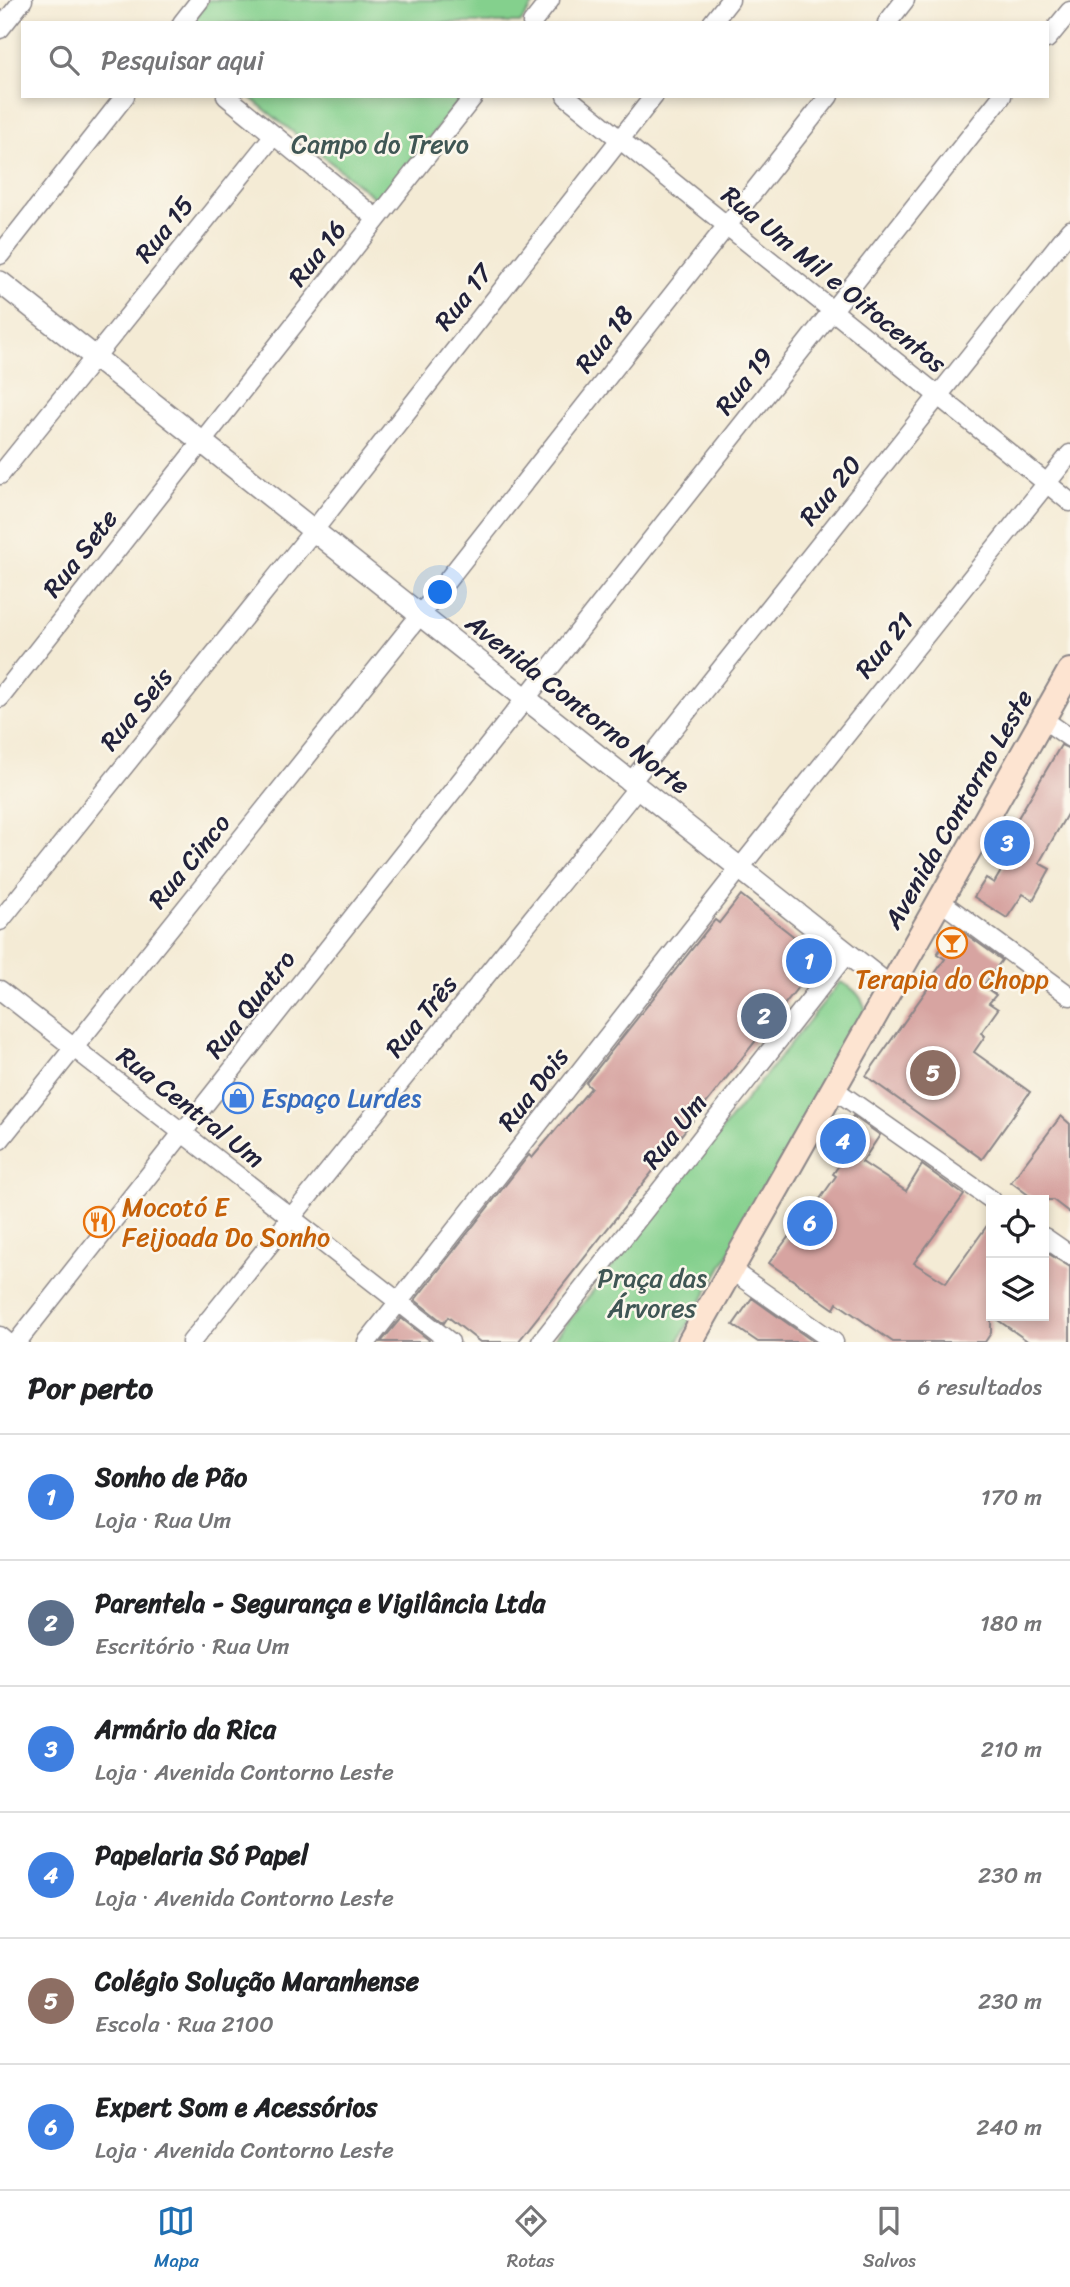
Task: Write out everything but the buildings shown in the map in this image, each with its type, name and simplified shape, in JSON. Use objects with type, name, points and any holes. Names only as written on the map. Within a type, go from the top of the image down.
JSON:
[{"type":"main road","name":"Avenida Contorno Leste","points":[[690,1342],[1070,671]]},
{"type":"street","points":[[0,29],[23,0]]},
{"type":"street","points":[[184,21],[200,0]]},
{"type":"street","points":[[534,21],[550,0]]},
{"type":"street","points":[[714,21],[730,0]]},
{"type":"street","points":[[889,21],[905,0]]},
{"type":"street","points":[[1049,37],[1070,11]]},
{"type":"street","points":[[0,256],[123,98]]},
{"type":"street","points":[[228,98],[377,219]]},
{"type":"street","name":"Rua 16","points":[[201,442],[472,98]]},
{"type":"street","name":"Rua Um Mil e Oitocentos","points":[[568,98],[1070,502]]},
{"type":"street","name":"Rua 17","points":[[314,530],[652,98]]},
{"type":"street","name":"Rua 18","points":[[420,615],[826,98]]},
{"type":"street","name":"Rua 19","points":[[525,698],[1000,98]]},
{"type":"street","name":"Rua 15","points":[[0,475],[274,135]]},
{"type":"street","name":"Rua 20","points":[[634,785],[1070,230]]},
{"type":"street","name":"Avenida Contorno Norte","points":[[0,282],[891,988]]},
{"type":"street","name":"Rua Sete","points":[[0,698],[201,442]]},
{"type":"street","name":"Rua 21","points":[[740,868],[1070,454]]},
{"type":"street","name":"Rua Seis","points":[[0,920],[314,530]]},
{"type":"street","name":"Rua Cinco","points":[[0,1140],[420,615]]},
{"type":"street","name":"Rua Quatro","points":[[17,1342],[525,698]]},
{"type":"street","points":[[1043,719],[1070,738]]},
{"type":"street","name":"Rua Três","points":[[191,1342],[634,785]]},
{"type":"street","name":"Rua Dois","points":[[367,1342],[740,868]]},
{"type":"street","points":[[940,901],[1070,996]]},
{"type":"street","name":"Rua Um","points":[[541,1342],[847,953]]},
{"type":"street","name":"Rua Central Um","points":[[0,990],[450,1342]]},
{"type":"street","points":[[834,1089],[986,1196]]},
{"type":"street","points":[[1049,1240],[1070,1255]]},
{"type":"street","points":[[731,1270],[834,1342]]},
{"type":"street","points":[[0,1336],[7,1342]]},
{"type":"green space","points":[[209,0],[537,0],[521,21],[193,21]]},
{"type":"green space","name":"Campo do Trevo","points":[[250,98],[460,98],[380,202]]},
{"type":"green space","name":"Praça das Árvores","points":[[840,982],[851,987],[858,995],[867,1015],[678,1342],[552,1342]]},
{"type":"place","name":"Armário da Rica","points":[[1007,843]]},
{"type":"place","name":"Terapia do Chopp","points":[[952,943]]},
{"type":"place","name":"Sonho de Pão","points":[[809,961]]},
{"type":"place","name":"Parentela - Segurança e Vigilância Ltda","points":[[764,1016]]},
{"type":"place","name":"Colégio Solução Maranhense","points":[[933,1073]]},
{"type":"place","name":"Espaço Lurdes","points":[[238,1098]]},
{"type":"place","name":"Papelaria Só Papel","points":[[843,1141]]},
{"type":"place","name":"Mocotó E Feijoada Do Sonho","points":[[99,1222]]},
{"type":"place","name":"Expert Som e Acessórios","points":[[810,1223]]}]
